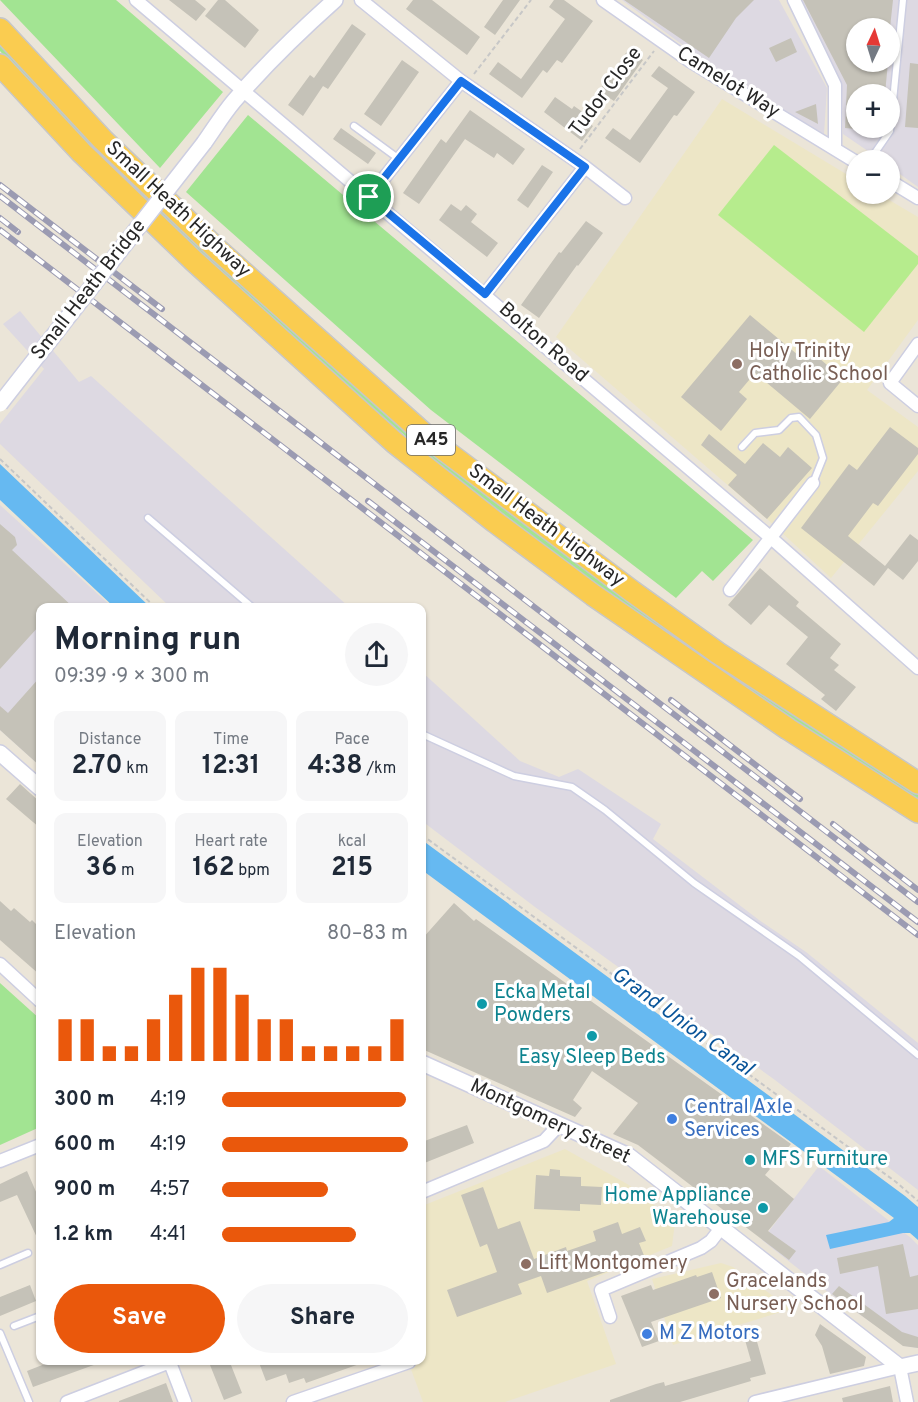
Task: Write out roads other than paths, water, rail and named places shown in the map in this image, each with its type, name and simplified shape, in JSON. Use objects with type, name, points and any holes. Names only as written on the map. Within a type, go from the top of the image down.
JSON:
[{"type":"highway","name":"Small Heath Highway","points":[[0,29],[103,140],[218,250],[432,440],[633,592],[718,653],[918,783]]},
{"type":"highway","name":"Small Heath Highway","points":[[0,65],[81,152],[194,261],[395,443],[593,595],[788,729],[918,812]]},
{"type":"street","name":"Bolton Road","points":[[136,0],[770,537],[918,668]]},
{"type":"street","name":"Small Heath Bridge","points":[[0,404],[233,102],[293,38],[335,0]]},
{"type":"street","points":[[361,0],[461,81],[585,167],[625,198]]},
{"type":"street","name":"Camelot Way","points":[[603,0],[690,61],[846,155]]},
{"type":"street","points":[[794,0],[835,85],[835,148]]},
{"type":"street","points":[[369,197],[461,81]]},
{"type":"street","points":[[485,294],[585,167]]},
{"type":"street","points":[[900,188],[918,198]]},
{"type":"street","points":[[918,344],[890,383],[918,406]]},
{"type":"street","points":[[730,590],[813,483]]},
{"type":"street","points":[[0,753],[36,784]]},
{"type":"street","points":[[0,964],[36,997]]},
{"type":"street","name":"Montgomery Street","points":[[426,1065],[629,1156],[900,1367]]},
{"type":"street","points":[[426,1190],[544,1142],[559,1125]]},
{"type":"street","points":[[0,1161],[36,1147]]},
{"type":"street","points":[[610,1317],[601,1290],[701,1248],[711,1241],[721,1228]]},
{"type":"street","points":[[755,1402],[918,1363]]},
{"type":"street","points":[[67,1402],[160,1365]]},
{"type":"street","points":[[171,1365],[185,1402]]},
{"type":"street","points":[[293,1402],[400,1365]]},
{"type":"street","points":[[900,1367],[907,1402]]},
{"type":"lane","points":[[877,150],[890,131],[903,0]]},
{"type":"lane","points":[[354,126],[399,159]]},
{"type":"lane","points":[[742,447],[755,433],[779,430],[791,417],[799,417],[816,435],[823,458],[813,483]]},
{"type":"lane","points":[[148,518],[247,603]]},
{"type":"lane","points":[[426,736],[514,776],[572,787],[605,810],[694,884],[799,956],[918,1055]]},
{"type":"lane","points":[[0,1265],[28,1253]]},
{"type":"lane","points":[[14,1326],[36,1318]]},
{"type":"lane","points":[[0,1333],[29,1402]]},
{"type":"water","points":[[0,464],[146,603],[110,603],[0,500]]},
{"type":"water","points":[[426,843],[918,1207],[918,1240],[910,1233],[903,1233],[830,1249],[826,1235],[889,1222],[894,1218],[426,873]]},
{"type":"railway","points":[[0,185],[162,309]]},
{"type":"railway","points":[[0,196],[918,902]]},
{"type":"railway","points":[[0,218],[18,232]]},
{"type":"railway","points":[[0,230],[918,935]]},
{"type":"railway","points":[[368,501],[918,922]]},
{"type":"railway","points":[[671,700],[800,799]]},
{"type":"railway","points":[[833,824],[918,890]]},
{"type":"place","name":"Holy Trinity Catholic School","points":[[737,364]]},
{"type":"place","name":"Ecka Metal Powders","points":[[482,1004]]},
{"type":"place","name":"Easy Sleep Beds","points":[[592,1036]]},
{"type":"place","name":"Central Axle Services","points":[[672,1119]]},
{"type":"place","name":"MFS Furniture","points":[[750,1160]]},
{"type":"place","name":"Home Appliance Warehouse","points":[[763,1208]]},
{"type":"place","name":"Lift Montgomery","points":[[526,1264]]},
{"type":"place","name":"Gracelands Nursery School","points":[[714,1294]]},
{"type":"place","name":"M Z Motors","points":[[647,1334]]},
{"type":"water label","name":"Grand Union Canal","points":[[682,1022]]}]
